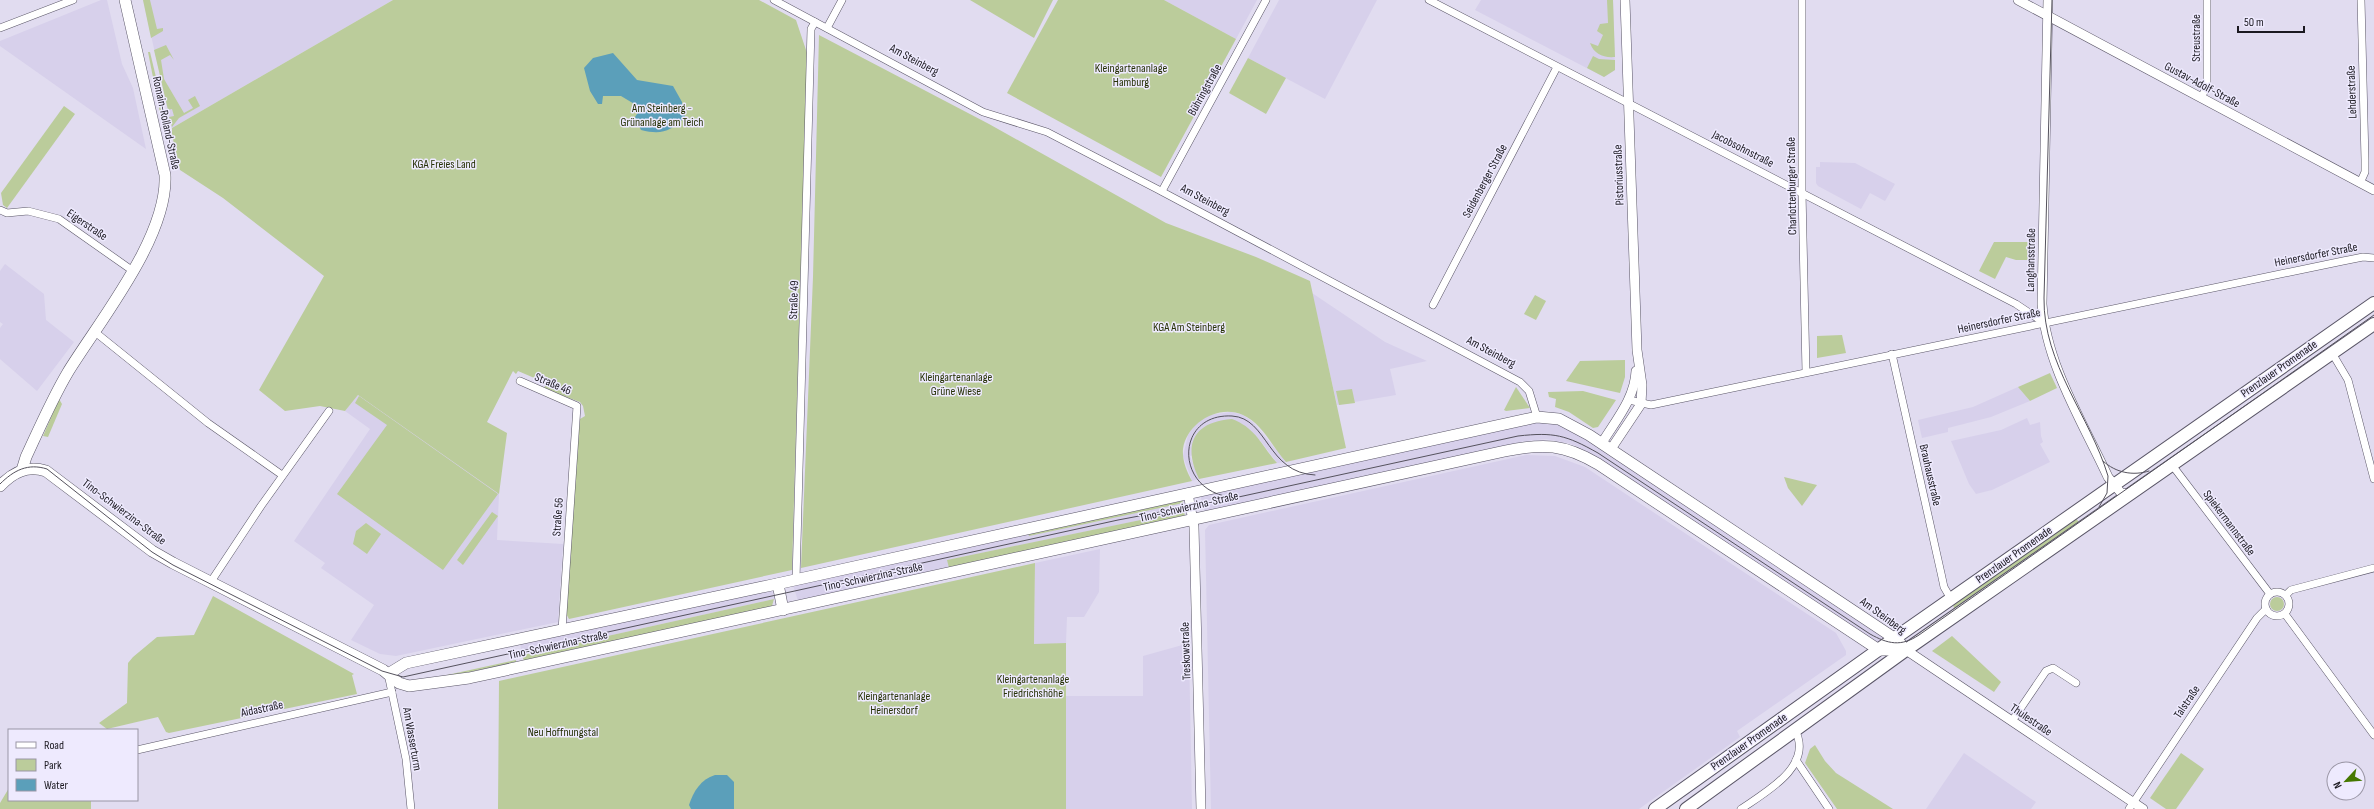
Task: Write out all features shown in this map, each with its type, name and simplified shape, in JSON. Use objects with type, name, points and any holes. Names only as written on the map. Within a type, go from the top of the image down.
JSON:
[{"type":"main road","name":"Romain-Rolland-Straße","points":[[22,470],[26,457],[63,380],[133,271],[160,213],[165,182],[126,0]]},
{"type":"main road","name":"Prenzlauer Promenade","points":[[1655,809],[1895,638],[2374,303]]},
{"type":"main road","name":"Prenzlauer Promenade","points":[[1686,809],[1906,650],[2374,324]]},
{"type":"main road","name":"Tino-Schwierzina-Straße","points":[[388,674],[406,663],[778,584],[1537,417]]},
{"type":"main road","name":"Am Steinberg","points":[[1537,417],[1562,420],[1895,638],[1906,650]]},
{"type":"main road","name":"Tino-Schwierzina-Straße","points":[[22,470],[37,468],[51,474],[152,551],[210,583],[388,674],[399,683],[409,686],[454,681],[1528,446],[1554,446],[1566,448],[1598,464]]},
{"type":"main road","points":[[1606,449],[1598,464],[1879,650]]},
{"type":"main road","points":[[0,486],[22,470]]},
{"type":"main road","points":[[778,584],[783,610]]},
{"type":"main road","name":"Am Steinberg","points":[[1879,650],[1906,650]]},
{"type":"main road","points":[[1715,766],[1725,781]]},
{"type":"street","points":[[0,28],[73,0]]},
{"type":"street","name":"Am Steinberg","points":[[774,0],[983,112],[1047,132],[1162,191],[1520,382],[1529,391],[1537,417]]},
{"type":"street","points":[[827,28],[842,0]]},
{"type":"street","name":"Bühringstraße","points":[[1162,191],[1266,0]]},
{"type":"street","name":"Jacobsohnstraße","points":[[1429,0],[2016,304],[2043,322]]},
{"type":"street","name":"Pistoriusstraße","points":[[1606,449],[1629,400],[1636,381],[1637,350],[1625,0]]},
{"type":"street","name":"Charlottenburger Straße","points":[[1802,0],[1802,192],[1806,372]]},
{"type":"street","name":"Gustav-Adolf-Straße","points":[[2018,0],[2374,190]]},
{"type":"street","name":"Langhansstraße","points":[[2048,0],[2043,322],[2051,352],[2113,486]]},
{"type":"street","name":"Streustraße","points":[[2201,98],[2207,86],[2207,0]]},
{"type":"street","name":"Lehderstraße","points":[[2360,0],[2365,172],[2360,183]]},
{"type":"street","name":"Straße 49","points":[[796,580],[811,29],[815,22]]},
{"type":"street","name":"Seidenberger Straße","points":[[1433,305],[1557,67]]},
{"type":"street","name":"Eigerstraße","points":[[0,210],[7,213],[28,211],[59,219],[133,271]]},
{"type":"street","name":"Heinersdorfer Straße","points":[[1629,400],[1641,404],[1651,405],[2043,322],[2363,257],[2374,258]]},
{"type":"street","points":[[95,332],[208,423],[282,475]]},
{"type":"street","name":"Pistoriusstraße","points":[[1637,350],[1642,385],[1641,404]]},
{"type":"street","points":[[2332,353],[2348,380],[2374,479]]},
{"type":"street","name":"Brauhausstraße","points":[[1892,354],[1943,580],[1951,599]]},
{"type":"street","name":"Straße 46","points":[[520,381],[577,406]]},
{"type":"street","points":[[1606,449],[1641,404]]},
{"type":"street","name":"Straße 56","points":[[562,630],[577,406]]},
{"type":"street","points":[[210,583],[282,475],[329,411]]},
{"type":"street","name":"Spiekermannstraße","points":[[2172,465],[2270,594]]},
{"type":"street","points":[[2113,486],[2121,494],[2130,494]]},
{"type":"street","name":"Treskowstraße","points":[[1188,493],[1193,520],[1201,809]]},
{"type":"street","points":[[2286,595],[2292,590],[2374,568]]},
{"type":"street","points":[[2278,591],[2286,595],[2289,607],[2284,614],[2272,615],[2266,609],[2265,601],[2270,594],[2278,591]]},
{"type":"street","name":"Talstraße","points":[[2131,806],[2257,618],[2266,609]]},
{"type":"street","points":[[2284,614],[2374,735]]},
{"type":"street","name":"Thulestraße","points":[[1906,650],[2012,721],[2131,806],[2143,809]]},
{"type":"street","points":[[2012,721],[2046,671],[2053,668],[2076,682]]},
{"type":"street","name":"Am Wasserturm","points":[[388,674],[406,759],[411,809]]},
{"type":"street","name":"Aidastraße","points":[[138,750],[392,692]]},
{"type":"street","name":"Prenzlauer Promenade","points":[[1741,809],[1778,783],[1789,772],[1796,760],[1800,740],[1795,730]]},
{"type":"street","points":[[1796,760],[1829,809]]},
{"type":"shaded area","points":[[101,0],[107,0],[122,64],[133,88],[146,149],[0,46],[0,41]]},
{"type":"shaded area","points":[[143,0],[393,0],[172,128]]},
{"type":"shaded area","points":[[1164,0],[1257,0],[1236,39]]},
{"type":"shaded area","points":[[1279,0],[1377,0],[1325,99],[1248,58]]},
{"type":"shaded area","points":[[1481,0],[1613,0],[1615,70],[1604,77],[1475,10]]},
{"type":"shaded area","points":[[1820,162],[1855,163],[1895,184],[1885,201],[1870,193],[1861,209],[1818,186],[1816,183],[1816,167],[1820,167]]},
{"type":"shaded area","points":[[5,264],[44,294],[46,320],[74,342],[37,391],[0,359],[0,328],[3,324],[0,322],[0,271]]},
{"type":"shaded area","points":[[1312,293],[1385,342],[1427,361],[1390,369],[1396,395],[1337,405]]},
{"type":"shaded area","points":[[2018,387],[2030,401],[1991,417],[1948,428],[1948,432],[1922,438],[1918,420],[1973,407]]},
{"type":"shaded area","points":[[358,395],[499,494],[497,540],[563,544],[558,622],[396,656],[380,654],[351,640],[374,605],[321,568],[325,563],[294,541],[370,429],[345,411]]},
{"type":"shaded area","points":[[1231,412],[1243,415],[1253,422],[1286,462],[1277,463],[1260,440],[1190,456],[1199,479],[1192,481],[1183,456],[1188,435],[1197,422],[1209,415]]},
{"type":"shaded area","points":[[2027,418],[2030,425],[2040,422],[2043,442],[2040,444],[2050,462],[1992,490],[1976,494],[1969,484],[1951,441],[2001,430]]},
{"type":"shaded area","points":[[1537,421],[1558,424],[1572,429],[1888,635],[1878,642],[1579,447],[1568,443],[1546,439],[1525,441],[1310,490],[1205,512],[1200,495]]},
{"type":"shaded area","points":[[1526,455],[1555,456],[1585,467],[1836,633],[1846,651],[1846,655],[1737,731],[1740,737],[1639,809],[1211,809],[1205,530],[1209,525]]},
{"type":"shaded area","points":[[1183,503],[1184,511],[948,560],[949,568],[798,601],[793,585],[941,550]]},
{"type":"shaded area","points":[[1100,549],[1099,592],[1084,617],[1067,617],[1066,643],[1034,645],[1035,563]]},
{"type":"shaded area","points":[[772,590],[774,599],[522,655],[520,643]]},
{"type":"shaded area","points":[[1186,644],[1189,647],[1192,809],[1066,809],[1066,696],[1143,696],[1143,656]]},
{"type":"shaded area","points":[[1964,753],[2036,802],[2031,809],[1926,809]]},
{"type":"green space","points":[[143,0],[150,0],[157,29],[163,28],[163,31],[151,38]]},
{"type":"green space","name":"KGA Freies Land","points":[[393,0],[759,0],[796,20],[807,53],[792,570],[569,619],[564,610],[580,419],[585,416],[583,406],[580,402],[544,389],[546,383],[518,371],[516,374],[513,371],[487,422],[507,433],[499,494],[358,395],[345,411],[320,406],[285,411],[259,390],[324,276],[223,198],[180,170],[172,135],[172,128]]},
{"type":"green space","points":[[970,0],[1053,0],[1034,38]]},
{"type":"green space","name":"Kleingartenanlage Hamburg","points":[[1058,0],[1164,0],[1236,39],[1161,177],[1007,93]]},
{"type":"green space","points":[[1607,0],[1613,0],[1615,57],[1607,57],[1597,53],[1590,43],[1598,46],[1603,35],[1597,31],[1600,24],[1608,23]]},
{"type":"green space","name":"Kleingartenanlage Grüne Wiese","points":[[819,35],[989,124],[1166,223],[1256,257],[1310,281],[1346,448],[1286,462],[1262,430],[1250,419],[1233,412],[1214,414],[1197,424],[1191,431],[1183,449],[1184,462],[1192,481],[801,568],[813,277]]},
{"type":"green space","points":[[166,45],[174,60],[170,55],[161,60],[164,79],[184,113],[193,108],[188,100],[195,96],[200,106],[179,118],[172,127],[169,117],[174,116],[172,109],[168,110],[154,50]]},
{"type":"green space","points":[[148,52],[150,52],[164,111],[162,123]]},
{"type":"green space","points":[[1593,56],[1599,59],[1615,60],[1615,70],[1604,77],[1587,68]]},
{"type":"green space","points":[[1248,58],[1286,78],[1266,114],[1229,93]]},
{"type":"green space","points":[[64,106],[75,114],[7,208],[3,205],[1,193]]},
{"type":"green space","points":[[1994,242],[2030,242],[2030,260],[2016,260],[2006,257],[1995,279],[1979,271]]},
{"type":"green space","points":[[1535,295],[1546,301],[1536,320],[1524,314]]},
{"type":"green space","points":[[1842,335],[1846,353],[1817,358],[1817,336]]},
{"type":"green space","points":[[1625,360],[1625,377],[1620,393],[1566,381],[1580,361]]},
{"type":"green space","points":[[2050,373],[2057,388],[2030,401],[2018,387]]},
{"type":"green space","points":[[1516,387],[1530,408],[1506,411],[1504,410]]},
{"type":"green space","points":[[1352,389],[1355,403],[1339,405],[1336,391]]},
{"type":"green space","points":[[1583,391],[1616,400],[1598,427],[1593,428],[1569,412],[1555,407],[1556,399],[1549,397],[1548,392]]},
{"type":"green space","points":[[359,396],[498,494],[443,570],[337,494],[387,425],[355,403]]},
{"type":"green space","points":[[59,399],[62,404],[48,437],[43,436]]},
{"type":"green space","points":[[1232,419],[1253,432],[1277,463],[1199,479],[1194,467],[1192,456],[1194,438],[1208,425],[1218,421]]},
{"type":"green space","points":[[1784,477],[1817,485],[1802,506],[1788,488]]},
{"type":"green space","points":[[1182,499],[1183,503],[1029,536],[1028,533]]},
{"type":"green space","points":[[1184,511],[1185,516],[949,568],[947,560]]},
{"type":"green space","points":[[492,512],[498,516],[463,565],[457,560]]},
{"type":"green space","points":[[2076,518],[2080,524],[1955,613],[1953,604]]},
{"type":"green space","points":[[366,523],[381,534],[367,554],[353,544],[356,531]]},
{"type":"green space","name":"Kleingartenanlage Heinersdorf","points":[[1035,563],[1034,644],[1066,643],[1066,809],[498,809],[499,681]]},
{"type":"green space","points":[[213,596],[354,674],[352,675],[357,694],[169,733],[166,732],[158,717],[107,729],[99,723],[127,703],[128,663],[133,657],[157,637],[194,635]]},
{"type":"green space","points":[[2274,597],[2280,597],[2284,601],[2284,607],[2280,611],[2274,611],[2270,607],[2270,601]]},
{"type":"green space","points":[[774,599],[772,606],[768,607],[524,661],[522,655]]},
{"type":"green space","points":[[1952,636],[2001,682],[1994,692],[1932,651]]},
{"type":"green space","points":[[516,660],[516,662],[433,680],[424,680]]},
{"type":"green space","points":[[1815,745],[1825,761],[1836,773],[1893,809],[1837,809],[1805,763],[1810,749]]},
{"type":"green space","points":[[2181,753],[2204,769],[2176,809],[2166,809],[2150,798]]},
{"type":"green space","points":[[8,790],[8,801],[91,801],[91,809],[0,809],[0,803]]},
{"type":"water","points":[[613,53],[637,80],[673,86],[682,102],[685,117],[670,129],[654,132],[641,130],[635,117],[641,108],[621,96],[603,96],[602,104],[598,104],[590,91],[584,68],[593,58]]},
{"type":"water","points":[[715,775],[727,775],[734,782],[734,809],[691,809],[689,805],[698,787],[710,777]]},
{"type":"tram line","points":[[2052,0],[2044,298],[2046,322],[2051,345],[2059,368],[2100,454],[2108,476],[2107,493],[2099,507]]},
{"type":"tram line","points":[[0,484],[11,475],[27,467],[40,467],[47,469],[152,552],[173,565],[382,671],[403,677],[1118,520],[1234,498],[1518,436],[1541,434],[1560,436],[1577,442],[1598,453],[1870,634],[1889,642],[1900,643],[1919,635],[2374,315]]},
{"type":"tram line","points":[[1230,497],[1212,491],[1199,481],[1191,468],[1189,453],[1192,438],[1200,426],[1213,418],[1232,416],[1244,419],[1253,426],[1277,456],[1287,465],[1299,472],[1315,475]]},
{"type":"tram line","points":[[2103,461],[2119,471],[2131,473],[2149,471]]},
{"type":"park label","name":"Am Steinberg - Grünanlage am Teich","points":[[662,115]]},
{"type":"park label","name":"KGA Am Steinberg","points":[[1189,327]]},
{"type":"park label","name":"Kleingartenanlage Friedrichshöhe","points":[[1033,686]]},
{"type":"park label","name":"Neu Hoffnungstal","points":[[563,732]]}]
